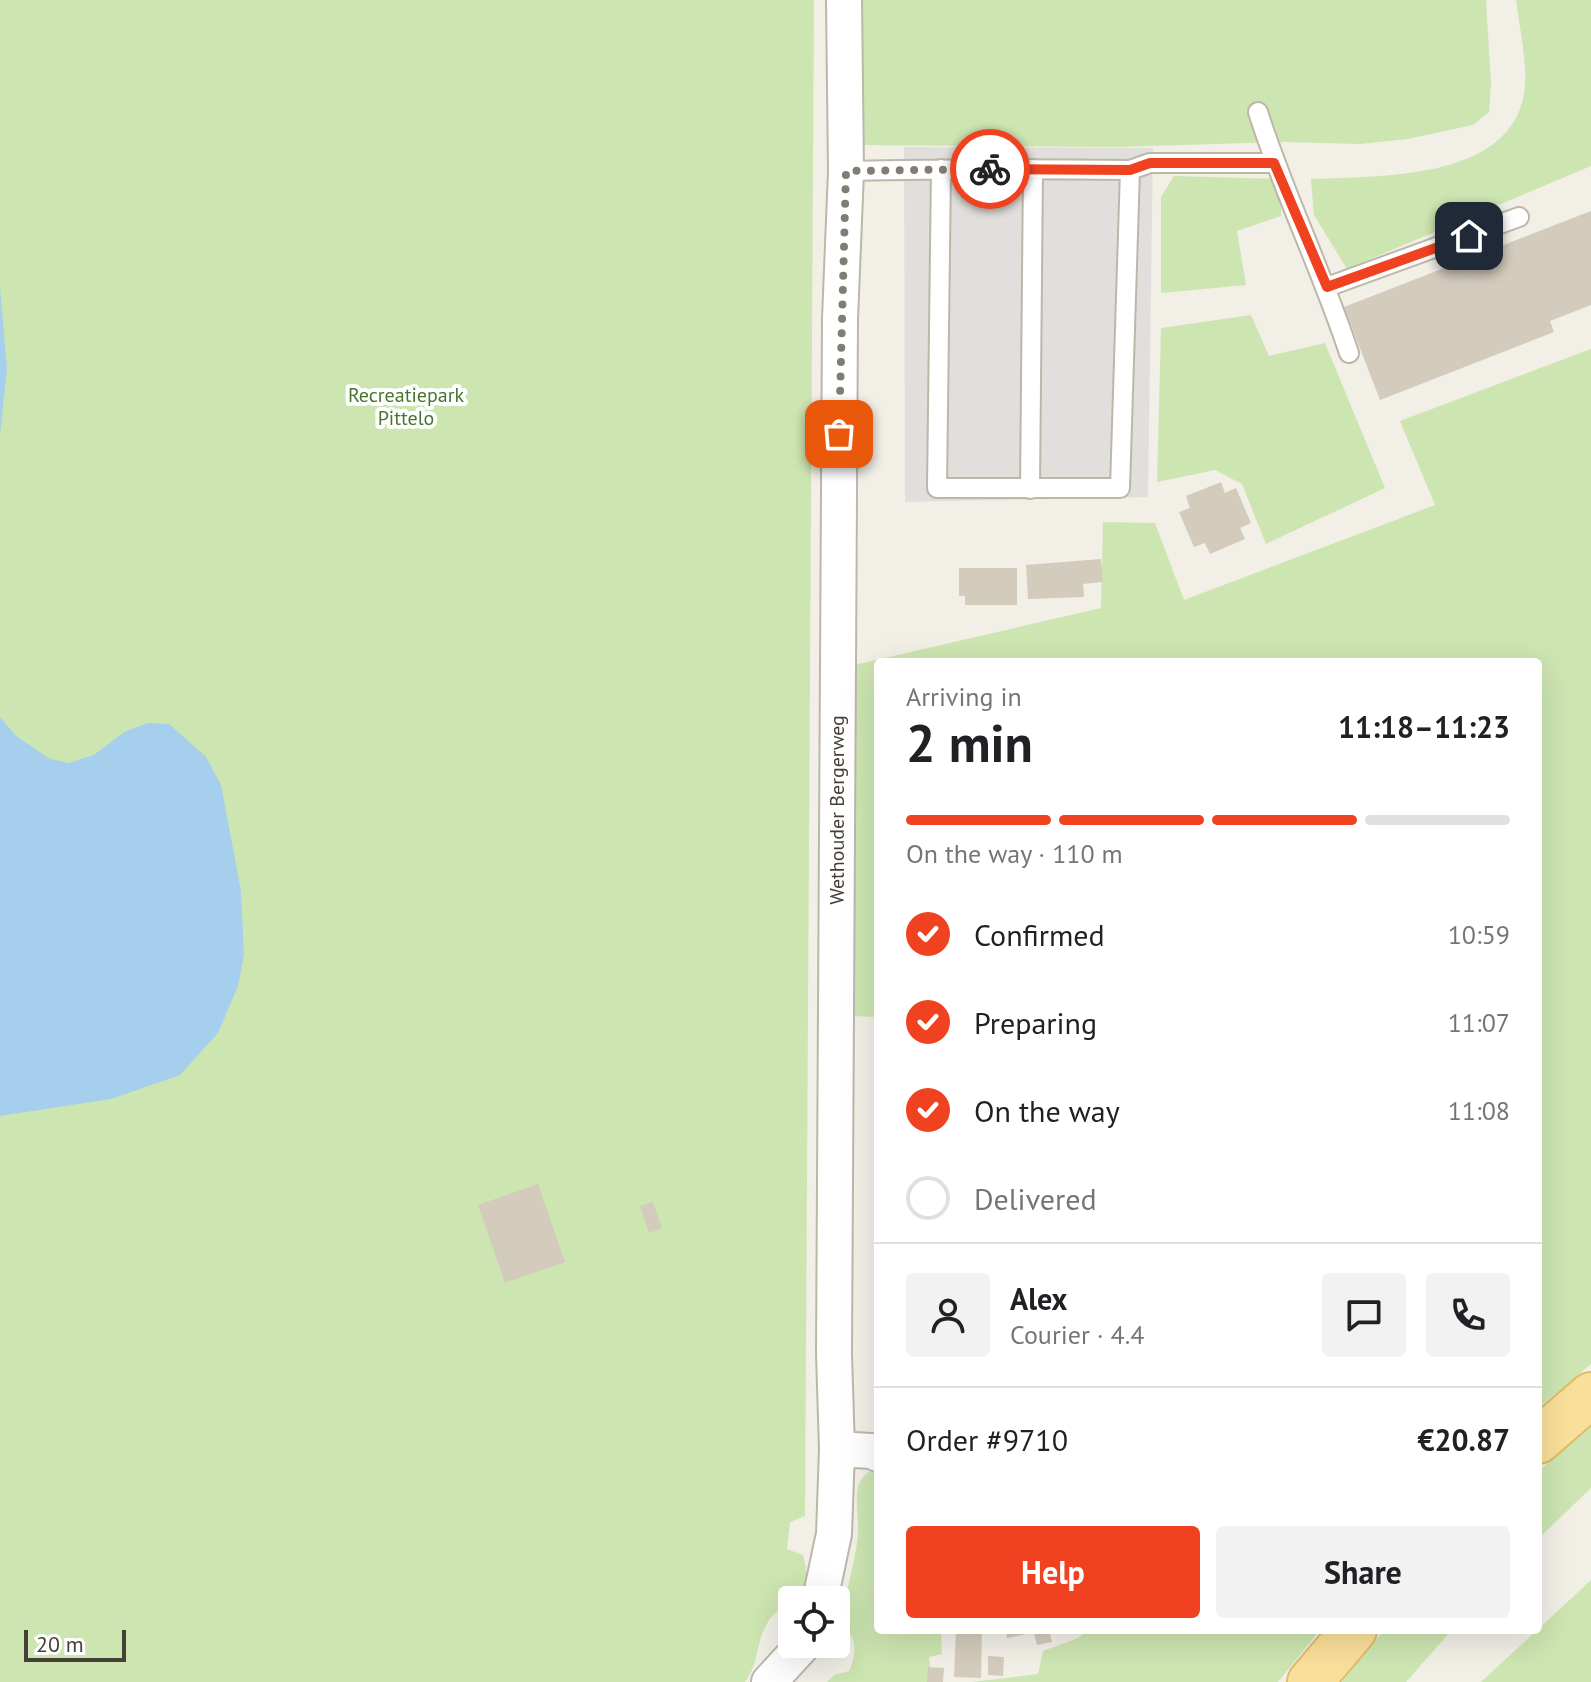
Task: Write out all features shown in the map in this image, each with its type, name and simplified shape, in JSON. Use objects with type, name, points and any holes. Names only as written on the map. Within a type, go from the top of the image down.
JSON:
[{"type":"main road","points":[[1542,1438],[1591,1395]]},
{"type":"main road","points":[[1310,1682],[1351,1634]]},
{"type":"street","name":"Wethouder Bergerweg","points":[[823,1586],[834,1534],[837,1449],[834,1354],[840,319],[846,171],[844,0]]},
{"type":"street","points":[[837,1449],[874,1452]]},
{"type":"street","points":[[769,1682],[791,1658]]},
{"type":"lane","points":[[1258,112],[1274,163],[1327,287],[1349,353]]},
{"type":"lane","points":[[846,171],[1130,170],[1150,163],[1274,163]]},
{"type":"lane","points":[[941,169],[937,488],[1030,489],[1120,488],[1130,170]]},
{"type":"lane","points":[[1030,489],[1033,169]]},
{"type":"lane","points":[[1327,287],[1519,217]]},
{"type":"green space","name":"Recreatiepark Pittelo","points":[[0,0],[814,0],[805,1516],[790,1522],[787,1549],[803,1555],[806,1567],[804,1586],[778,1586],[778,1612],[768,1622],[745,1682],[0,1682]]},
{"type":"green space","points":[[852,0],[1486,0],[1491,84],[1489,112],[1473,125],[1408,139],[1360,144],[1284,142],[1118,147],[852,145]]},
{"type":"green space","points":[[1516,0],[1591,0],[1591,166],[1347,269],[1314,215],[1311,179],[1373,177],[1441,167],[1472,156],[1498,140],[1516,117],[1525,86]]},
{"type":"green space","points":[[1174,176],[1281,179],[1281,216],[1237,231],[1246,285],[1161,293],[1161,197]]},
{"type":"green space","points":[[1251,315],[1269,356],[1325,343],[1385,488],[1266,544],[1242,484],[1215,470],[1157,482],[1161,328]]},
{"type":"green space","points":[[1591,349],[1591,1364],[1542,1405],[1542,658],[884,658],[1101,608],[1103,522],[1155,523],[1184,600],[1435,505],[1400,421]]},
{"type":"green space","points":[[874,660],[874,1017],[851,1016],[854,665]]},
{"type":"green space","points":[[1591,1424],[1591,1488],[1542,1535],[1542,1468]]},
{"type":"green space","points":[[869,1472],[874,1473],[874,1634],[941,1634],[942,1654],[929,1657],[932,1682],[827,1682],[834,1675],[849,1671],[853,1658],[849,1586],[857,1542],[859,1483]]},
{"type":"green space","points":[[1591,1580],[1591,1682],[1481,1682],[1533,1634],[1542,1634],[1542,1625]]},
{"type":"green space","points":[[1083,1634],[1317,1634],[1278,1682],[972,1682],[1038,1674],[1043,1651]]},
{"type":"green space","points":[[1381,1634],[1448,1634],[1406,1682],[1342,1682]]},
{"type":"shaded area","points":[[904,147],[1153,148],[1148,497],[905,502]]},
{"type":"water","points":[[0,288],[7,369],[0,434]]},
{"type":"water","points":[[0,717],[16,736],[50,759],[69,763],[94,755],[124,732],[148,723],[169,724],[206,757],[221,785],[241,891],[244,955],[238,986],[218,1033],[180,1075],[111,1099],[0,1116]]},
{"type":"building","points":[[1591,211],[1591,305],[1550,321],[1554,332],[1380,400],[1344,307]]},
{"type":"building","points":[[1221,482],[1225,493],[1236,488],[1251,523],[1240,528],[1245,539],[1210,554],[1205,543],[1194,547],[1179,512],[1190,508],[1186,496]]},
{"type":"building","points":[[1101,559],[1103,582],[1083,584],[1084,597],[1028,599],[1026,565]]},
{"type":"building","points":[[959,568],[1017,568],[1017,605],[965,605],[965,596],[959,596]]},
{"type":"building","points":[[538,1184],[565,1262],[505,1283],[478,1205]]},
{"type":"building","points":[[653,1202],[662,1228],[649,1233],[640,1206]]},
{"type":"building","points":[[956,1634],[982,1634],[981,1678],[954,1677]]},
{"type":"building","points":[[1006,1634],[1027,1634],[1007,1638]]},
{"type":"building","points":[[1034,1634],[1050,1634],[1052,1642],[1037,1645]]},
{"type":"building","points":[[988,1656],[1004,1657],[1003,1676],[988,1675]]},
{"type":"building","points":[[928,1667],[944,1668],[943,1682],[927,1682]]},
{"type":"way so far","points":[[839,434],[846,171],[990,169]]},
{"type":"route","points":[[990,169],[1130,170],[1150,163],[1274,163],[1327,287],[1469,236]]}]
